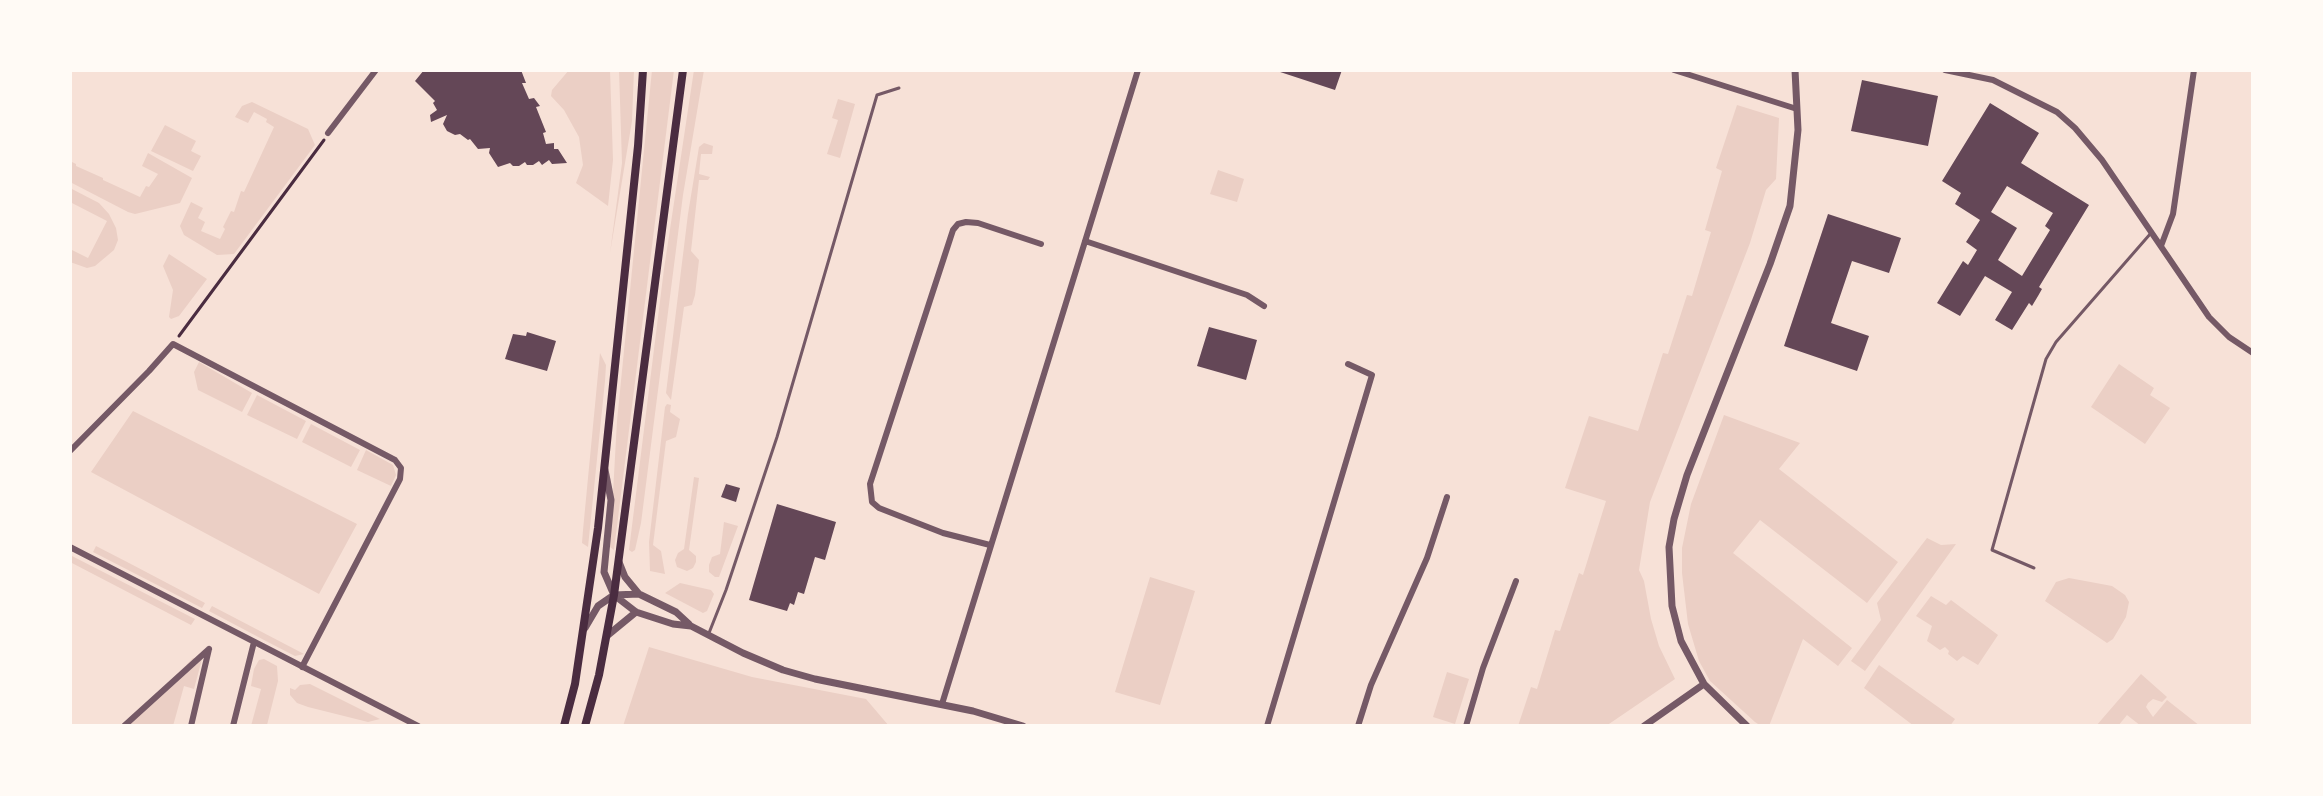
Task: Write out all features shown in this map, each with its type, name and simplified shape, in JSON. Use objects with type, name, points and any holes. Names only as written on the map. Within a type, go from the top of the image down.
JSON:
[{"type":"main road","points":[[564,726],[584,629],[604,465],[638,146],[643,70]]},
{"type":"main road","points":[[585,726],[608,635],[619,562],[683,70]]},
{"type":"street","points":[[328,133],[376,70]]},
{"type":"street","points":[[942,704],[1138,70]]},
{"type":"street","points":[[1674,70],[1797,109]]},
{"type":"street","points":[[1747,726],[1704,684],[1686,652],[1674,621],[1668,576],[1669,547],[1687,475],[1790,206],[1798,130],[1795,70]]},
{"type":"street","points":[[1945,70],[1993,80],[2057,112],[2075,128],[2102,160],[2209,317],[2227,335],[2253,353]]},
{"type":"street","points":[[1993,80],[1994,70]]},
{"type":"street","points":[[2161,246],[2173,214],[2194,70]]},
{"type":"street","points":[[990,545],[943,533],[879,508],[872,502],[870,484],[953,230],[958,224],[978,223],[1041,244]]},
{"type":"street","points":[[1085,241],[1247,295],[1264,306]]},
{"type":"street","points":[[70,451],[173,344],[395,460],[401,468],[400,479],[302,667]]},
{"type":"street","points":[[1267,726],[1372,375],[1348,364]]},
{"type":"street","points":[[604,465],[611,500],[604,572],[614,595],[636,612],[709,633],[743,653],[783,670],[840,686],[942,704],[1023,726]]},
{"type":"street","points":[[1358,726],[1371,685],[1427,558],[1447,497]]},
{"type":"street","points":[[70,547],[418,726]]},
{"type":"street","points":[[619,562],[625,577],[639,594],[676,612],[691,626]]},
{"type":"street","points":[[1466,726],[1483,668],[1516,581]]},
{"type":"street","points":[[584,629],[598,606],[614,595],[639,594]]},
{"type":"street","points":[[608,635],[636,612]]},
{"type":"street","points":[[233,726],[254,642]]},
{"type":"street","points":[[124,726],[209,649],[191,726]]},
{"type":"street","points":[[1644,726],[1704,684]]},
{"type":"lane","points":[[709,633],[777,437],[877,95],[899,88]]},
{"type":"lane","points":[[2034,568],[1992,550],[2046,359],[2056,342],[2151,233]]},
{"type":"path","points":[[173,344],[328,133]]},
{"type":"shaded area","points":[[569,70],[610,70],[613,160],[608,206],[576,183],[583,165],[579,137],[564,110],[551,96],[552,90]]},
{"type":"shaded area","points":[[619,70],[634,70],[632,121],[610,253],[622,163]]},
{"type":"shaded area","points":[[652,70],[674,70],[614,550],[610,547],[617,421]]},
{"type":"shaded area","points":[[694,70],[704,70],[683,195],[641,523],[632,552],[629,550],[664,269]]},
{"type":"shaded area","points":[[838,99],[855,104],[840,158],[827,154],[838,120],[832,118]]},
{"type":"shaded area","points":[[252,102],[308,129],[315,145],[234,254],[217,255],[184,235],[180,226],[191,202],[203,208],[198,218],[205,222],[201,231],[220,239],[225,229],[223,227],[231,211],[234,212],[241,191],[244,192],[274,127],[254,112],[248,123],[235,117],[242,106]]},
{"type":"shaded area","points":[[1737,105],[1779,118],[1776,179],[1766,190],[1750,243],[1650,502],[1639,570],[1659,646],[1675,679],[1606,726],[1518,726],[1531,687],[1537,689],[1555,630],[1560,631],[1579,573],[1583,575],[1606,501],[1565,488],[1589,416],[1638,431],[1663,353],[1668,354],[1687,295],[1692,296],[1711,232],[1705,230],[1722,171],[1716,168]]},
{"type":"shaded area","points":[[165,125],[196,141],[191,151],[201,156],[193,171],[151,151]]},
{"type":"shaded area","points":[[704,143],[713,146],[712,154],[701,154],[699,174],[710,177],[699,180],[691,251],[699,260],[695,295],[692,305],[684,307],[671,400],[666,393],[688,214],[699,147]]},
{"type":"shaded area","points":[[148,153],[192,178],[180,203],[135,214],[70,182],[70,161],[140,197],[158,174],[142,166]]},
{"type":"shaded area","points":[[1218,170],[1244,179],[1237,202],[1210,194]]},
{"type":"shaded area","points":[[70,188],[99,203],[116,228],[118,240],[114,250],[95,266],[87,268],[70,262],[70,249],[88,258],[107,221],[70,202]]},
{"type":"shaded area","points":[[169,254],[207,279],[179,316],[171,319],[173,290],[163,266]]},
{"type":"shaded area","points":[[600,353],[606,365],[588,547],[582,543]]},
{"type":"shaded area","points":[[199,362],[252,393],[242,412],[198,390],[194,372]]},
{"type":"shaded area","points":[[2119,364],[2154,388],[2150,395],[2170,408],[2145,444],[2091,407]]},
{"type":"shaded area","points":[[257,395],[306,421],[297,439],[247,415]]},
{"type":"shaded area","points":[[667,404],[671,405],[670,412],[680,419],[676,437],[666,441],[653,545],[661,551],[665,574],[650,571],[649,542]]},
{"type":"shaded area","points":[[133,411],[357,524],[319,594],[91,472]]},
{"type":"shaded area","points":[[1724,415],[1800,443],[1779,469],[1898,562],[1867,603],[1760,520],[1733,553],[1852,648],[1838,666],[1803,639],[1769,726],[1755,722],[1710,681],[1699,661],[1688,624],[1682,548],[1691,504]]},
{"type":"shaded area","points":[[311,424],[360,450],[351,467],[302,442]]},
{"type":"shaded area","points":[[366,450],[393,465],[396,475],[391,486],[357,470]]},
{"type":"shaded area","points":[[694,477],[699,478],[689,550],[696,556],[696,562],[687,571],[677,567],[675,560],[684,549]]},
{"type":"shaded area","points":[[724,522],[738,526],[719,577],[715,577],[709,572],[709,565],[712,557],[720,554]]},
{"type":"shaded area","points":[[1927,538],[1941,545],[1956,544],[1865,671],[1851,661],[1881,620],[1877,603]]},
{"type":"shaded area","points":[[96,546],[205,603],[202,608],[93,552]]},
{"type":"shaded area","points":[[70,555],[195,619],[191,625],[70,562]]},
{"type":"shaded area","points":[[1150,577],[1195,591],[1160,705],[1115,692]]},
{"type":"shaded area","points":[[2069,578],[2112,586],[2125,595],[2129,602],[2126,617],[2113,639],[2107,643],[2045,601],[2056,582]]},
{"type":"shaded area","points":[[680,583],[711,590],[714,594],[707,611],[703,613],[665,593]]},
{"type":"shaded area","points":[[1931,596],[1946,605],[1951,600],[1998,635],[1978,665],[1963,656],[1957,661],[1945,647],[1940,650],[1927,641],[1932,626],[1916,616]]},
{"type":"shaded area","points":[[212,606],[304,654],[295,656],[264,640],[209,611]]},
{"type":"shaded area","points":[[649,647],[752,677],[866,699],[889,726],[623,726]]},
{"type":"shaded area","points":[[193,658],[202,659],[194,689],[184,686],[173,726],[126,726]]},
{"type":"shaded area","points":[[264,659],[277,666],[278,681],[267,725],[251,726],[261,689],[251,686],[254,669],[259,660]]},
{"type":"shaded area","points":[[1879,665],[1955,719],[1950,726],[1914,726],[1864,688]]},
{"type":"shaded area","points":[[1447,672],[1469,679],[1455,724],[1433,717]]},
{"type":"shaded area","points":[[2141,674],[2167,697],[2162,702],[2153,699],[2148,703],[2146,707],[2153,717],[2167,700],[2200,726],[2141,726],[2127,715],[2118,726],[2096,726]]},
{"type":"shaded area","points":[[310,684],[380,719],[368,722],[297,703],[290,695],[290,688],[295,690],[300,685]]},
{"type":"building","points":[[424,70],[521,70],[526,83],[522,83],[529,99],[534,98],[540,106],[536,107],[546,132],[543,133],[546,144],[554,143],[554,149],[558,149],[567,163],[552,164],[549,160],[542,165],[539,161],[533,165],[525,162],[519,166],[510,163],[498,167],[489,153],[490,148],[478,149],[470,139],[447,131],[443,124],[447,115],[431,122],[430,115],[437,110],[435,101],[415,81]]},
{"type":"building","points":[[1274,70],[1342,70],[1335,90]]},
{"type":"building","points":[[1862,80],[1938,96],[1928,146],[1851,131]]},
{"type":"building","points":[[1990,103],[2039,133],[2021,163],[2089,205],[2039,287],[2042,289],[2032,306],[2029,303],[2012,330],[1995,320],[2012,292],[1985,276],[1960,316],[1937,303],[1963,261],[1968,265],[1977,250],[1966,242],[1980,220],[1955,204],[1961,193],[1942,181]],"holes":[[[2007,186],[2053,213],[2045,226],[2050,230],[2022,276],[1998,260],[2017,228],[1991,212]]]},
{"type":"building","points":[[1828,214],[1901,238],[1889,273],[1852,261],[1831,323],[1869,336],[1857,371],[1784,346]]},
{"type":"building","points":[[1209,327],[1257,340],[1246,380],[1197,366]]},
{"type":"building","points":[[527,332],[556,341],[547,371],[505,359],[513,334],[526,336]]},
{"type":"building","points":[[726,484],[740,488],[736,502],[721,497]]},
{"type":"building","points":[[777,504],[836,522],[825,560],[815,557],[804,594],[798,592],[794,605],[790,603],[787,611],[749,600]]}]
